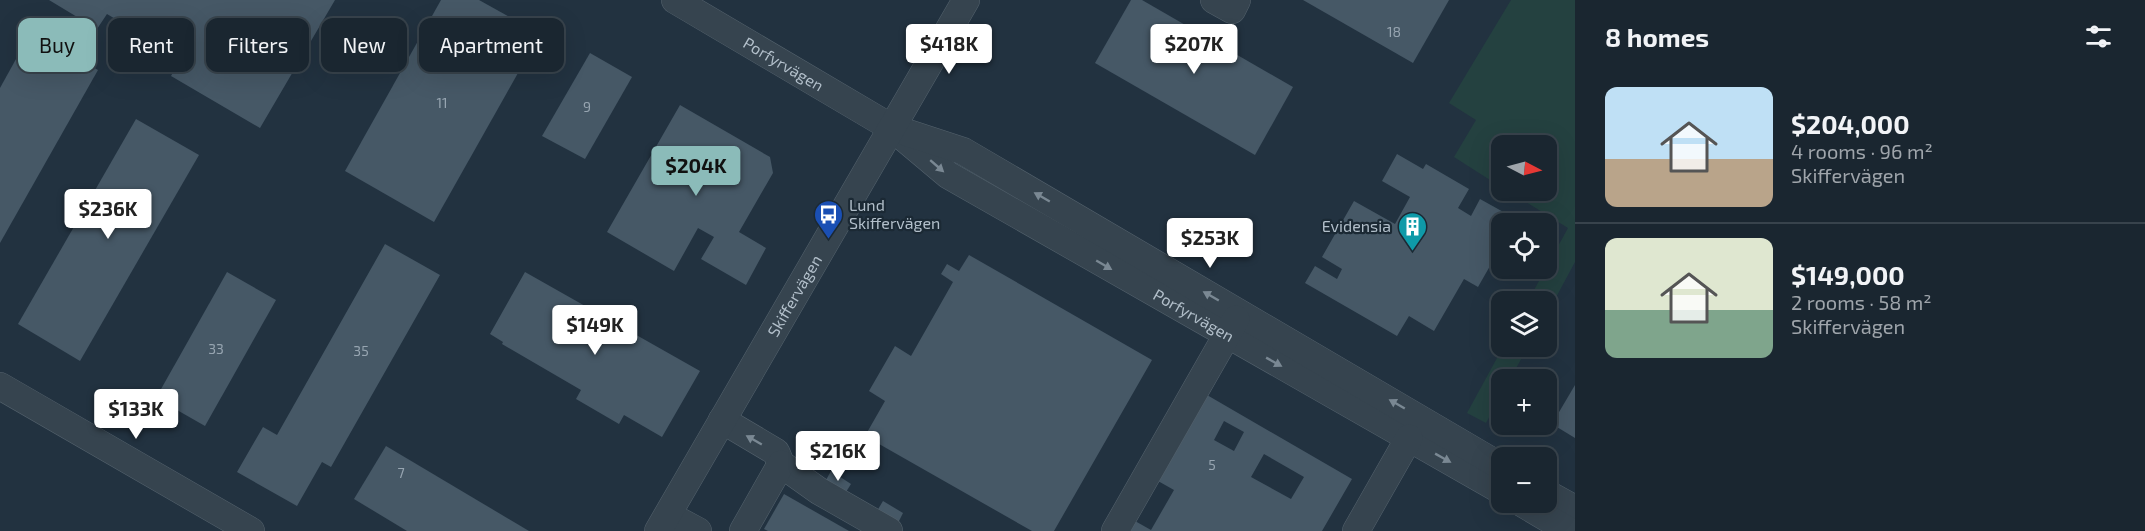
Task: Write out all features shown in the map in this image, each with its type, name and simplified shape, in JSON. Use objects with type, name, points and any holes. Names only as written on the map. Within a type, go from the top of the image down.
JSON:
[{"type":"street","name":"Porfyrvägen","points":[[675,0],[892,128],[948,175],[1491,461]]},
{"type":"street","name":"Skiffervägen","points":[[663,523],[966,0]]},
{"type":"street","points":[[1214,0],[1232,10],[1237,0]]},
{"type":"street","name":"Porfyrvägen","points":[[1233,324],[1409,438],[1491,485]]},
{"type":"street","points":[[1115,531],[1233,324]]},
{"type":"street","points":[[0,386],[251,531]]},
{"type":"street","points":[[722,420],[776,452],[781,464],[819,491],[889,531]]},
{"type":"street","points":[[1356,531],[1409,438]]},
{"type":"street","points":[[743,531],[781,464]]},
{"type":"street","points":[[1557,499],[1575,509]]},
{"type":"street","points":[[1539,513],[1569,531]]},
{"type":"street","points":[[663,523],[698,531]]},
{"type":"green space","points":[[1511,0],[1575,0],[1575,262],[1557,295],[1557,291],[1533,291],[1540,279],[1557,279],[1557,248],[1568,228],[1557,221],[1557,213],[1544,213],[1524,201],[1557,201],[1557,135],[1491,135],[1491,181],[1454,157],[1476,120],[1449,103]]},
{"type":"green space","points":[[1498,357],[1522,357],[1516,369],[1491,369]]},
{"type":"green space","points":[[1491,369],[1491,414],[1486,423],[1467,413]]},
{"type":"building","points":[[49,0],[335,0],[324,18],[321,18],[321,24],[309,44],[309,18],[206,18],[206,72],[293,72],[260,128],[171,76],[173,72],[194,72],[194,18],[114,18],[107,14],[97,29],[96,18],[79,18]]},
{"type":"building","points":[[441,0],[479,0],[511,18],[431,18]]},
{"type":"building","points":[[1131,0],[1142,0],[1293,87],[1255,155],[1095,63]]},
{"type":"building","points":[[1303,0],[1449,0],[1413,63]]},
{"type":"building","points":[[419,39],[419,72],[519,72],[434,222],[345,171],[401,72],[407,72],[407,61]]},
{"type":"building","points":[[590,53],[632,77],[585,159],[542,136]]},
{"type":"building","points":[[18,55],[18,72],[96,72],[96,69],[98,70],[0,243],[0,88]]},
{"type":"building","points":[[680,105],[770,157],[773,173],[739,232],[766,248],[746,285],[701,259],[714,237],[698,228],[674,271],[607,232]]},
{"type":"building","points":[[136,119],[199,155],[80,361],[18,324]]},
{"type":"building","name":"Evidensia","points":[[1397,154],[1423,169],[1426,164],[1469,189],[1458,208],[1471,216],[1480,199],[1505,213],[1491,213],[1491,264],[1478,287],[1464,279],[1434,331],[1409,316],[1397,336],[1305,283],[1315,266],[1337,279],[1342,269],[1322,257],[1354,201],[1395,224],[1410,197],[1382,181]]},
{"type":"building","points":[[385,244],[440,275],[331,467],[322,462],[297,506],[237,472],[263,427],[277,435]]},
{"type":"building","points":[[969,255],[1152,360],[1054,531],[1032,531],[865,436],[885,401],[869,391],[895,346],[911,356],[953,282],[941,274],[947,264],[959,271]]},
{"type":"building","points":[[227,272],[276,300],[205,426],[156,398]]},
{"type":"building","points":[[525,272],[700,371],[662,437],[624,415],[619,424],[576,399],[581,390],[502,344],[503,342],[490,334]]},
{"type":"building","points":[[1575,385],[1575,438],[1557,427],[1557,416]]},
{"type":"building","points":[[1207,395],[1352,479],[1322,531],[1129,531],[1135,521],[1151,530],[1174,490],[1158,481]],"holes":[[[1224,421],[1244,432],[1234,451],[1214,440]],[[1264,454],[1304,477],[1291,499],[1251,477]]]},
{"type":"building","points":[[386,446],[529,531],[407,531],[354,499]]},
{"type":"building","points":[[831,471],[851,484],[846,492],[826,480]]},
{"type":"building","points":[[784,494],[849,531],[768,531],[764,529]]},
{"type":"building","points":[[883,501],[903,513],[898,523],[877,511]]},
{"type":"place","name":"Lund Skiffervägen","points":[[828,240]]},
{"type":"place","name":"Evidensia","points":[[1412,252]]}]
